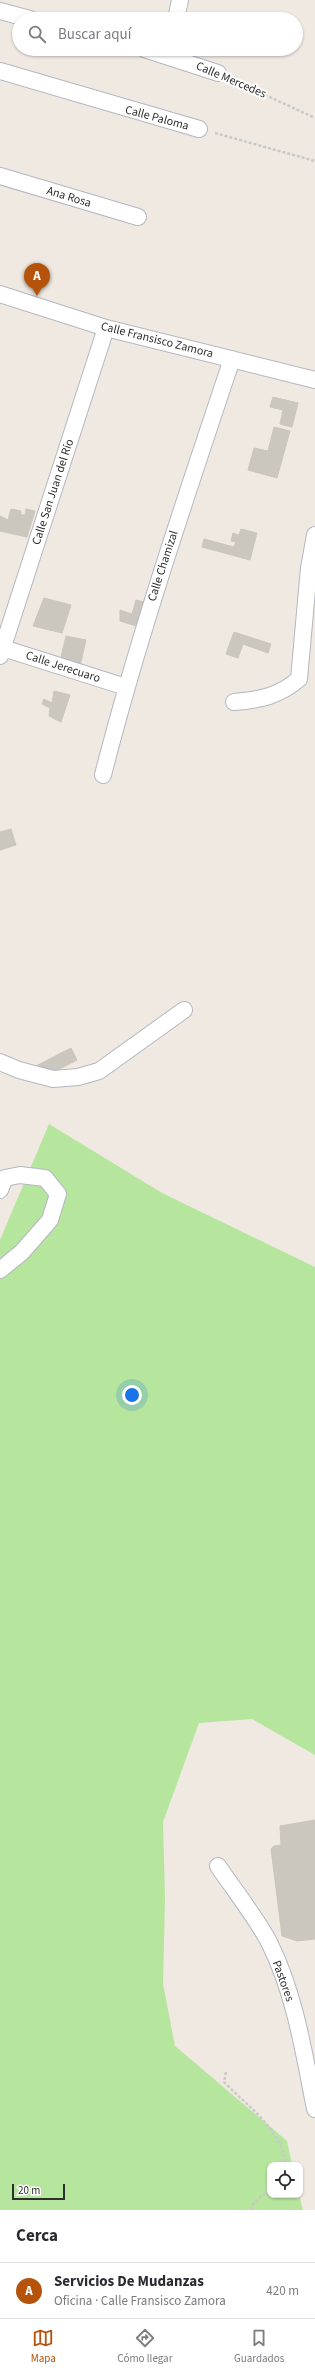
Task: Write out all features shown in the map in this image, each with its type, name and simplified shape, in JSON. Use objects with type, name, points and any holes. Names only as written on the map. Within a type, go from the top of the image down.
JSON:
[{"type":"street","points":[[177,12],[180,0]]},
{"type":"street","points":[[0,11],[12,14]]},
{"type":"street","name":"Calle Mercedes","points":[[178,56],[218,73]]},
{"type":"street","name":"Calle Paloma","points":[[0,71],[199,129]]},
{"type":"street","name":"Ana Rosa","points":[[0,176],[138,217]]},
{"type":"street","name":"Calle Fransisco Zamora","points":[[0,294],[106,328],[315,380]]},
{"type":"street","name":"Calle San Juan del Río","points":[[1,650],[106,328]]},
{"type":"street","name":"Calle Chamizal","points":[[104,775],[126,687],[150,604],[232,359]]},
{"type":"street","points":[[234,702],[264,699],[286,690],[299,679],[309,568],[315,535]]},
{"type":"street","name":"Calle Jerecuaro","points":[[1,650],[126,687]]},
{"type":"street","points":[[0,1062],[19,1070],[52,1079],[78,1077],[99,1071],[184,1010]]},
{"type":"street","points":[[0,1190],[5,1178],[20,1175],[45,1178],[58,1194],[50,1220],[22,1252],[0,1270]]},
{"type":"street","name":"Pastores","points":[[218,1866],[268,1942],[287,1986],[302,2042],[315,2109]]},
{"type":"path","name":"Calle Mercedes","points":[[218,73],[315,118]]},
{"type":"path","name":"Calle Paloma","points":[[199,129],[315,160]]},
{"type":"path","points":[[226,2072],[224,2082],[250,2106],[280,2142],[285,2162]]},
{"type":"path","points":[[251,2210],[254,2202],[267,2191]]},
{"type":"green space","points":[[49,1124],[162,1193],[315,1267],[315,1755],[252,1719],[199,1723],[163,1822],[165,1899],[163,1984],[175,2046],[287,2141],[291,2162],[267,2162],[267,2198],[300,2198],[303,2210],[0,2210],[0,1240]]},
{"type":"building","points":[[273,397],[298,403],[292,427],[280,424],[283,410],[270,407]]},
{"type":"building","points":[[274,427],[290,431],[277,478],[248,470],[254,448],[268,451]]},
{"type":"building","points":[[11,509],[21,511],[21,515],[25,515],[26,509],[35,511],[27,537],[0,531],[0,516],[8,520]]},
{"type":"building","points":[[241,529],[257,533],[250,560],[202,547],[204,539],[234,547],[236,542],[231,541],[233,533],[239,535]]},
{"type":"building","points":[[44,598],[71,605],[62,633],[33,626]]},
{"type":"building","points":[[136,600],[151,604],[143,628],[120,621],[120,610],[132,614]]},
{"type":"building","points":[[234,632],[271,644],[268,653],[243,644],[238,658],[226,654]]},
{"type":"building","points":[[66,636],[86,640],[80,666],[60,661]]},
{"type":"building","points":[[54,691],[70,695],[61,722],[49,716],[50,708],[42,704],[44,699],[52,703]]},
{"type":"building","points":[[11,829],[16,845],[0,850],[0,832]]},
{"type":"building","points":[[71,1048],[77,1060],[42,1078],[36,1066]]},
{"type":"building","points":[[315,1820],[315,1939],[297,1941],[282,1936],[271,1849],[274,1846],[281,1845],[280,1826]]},
{"type":"place","name":"Servicios De Mudanzas","points":[[37,296]]}]
